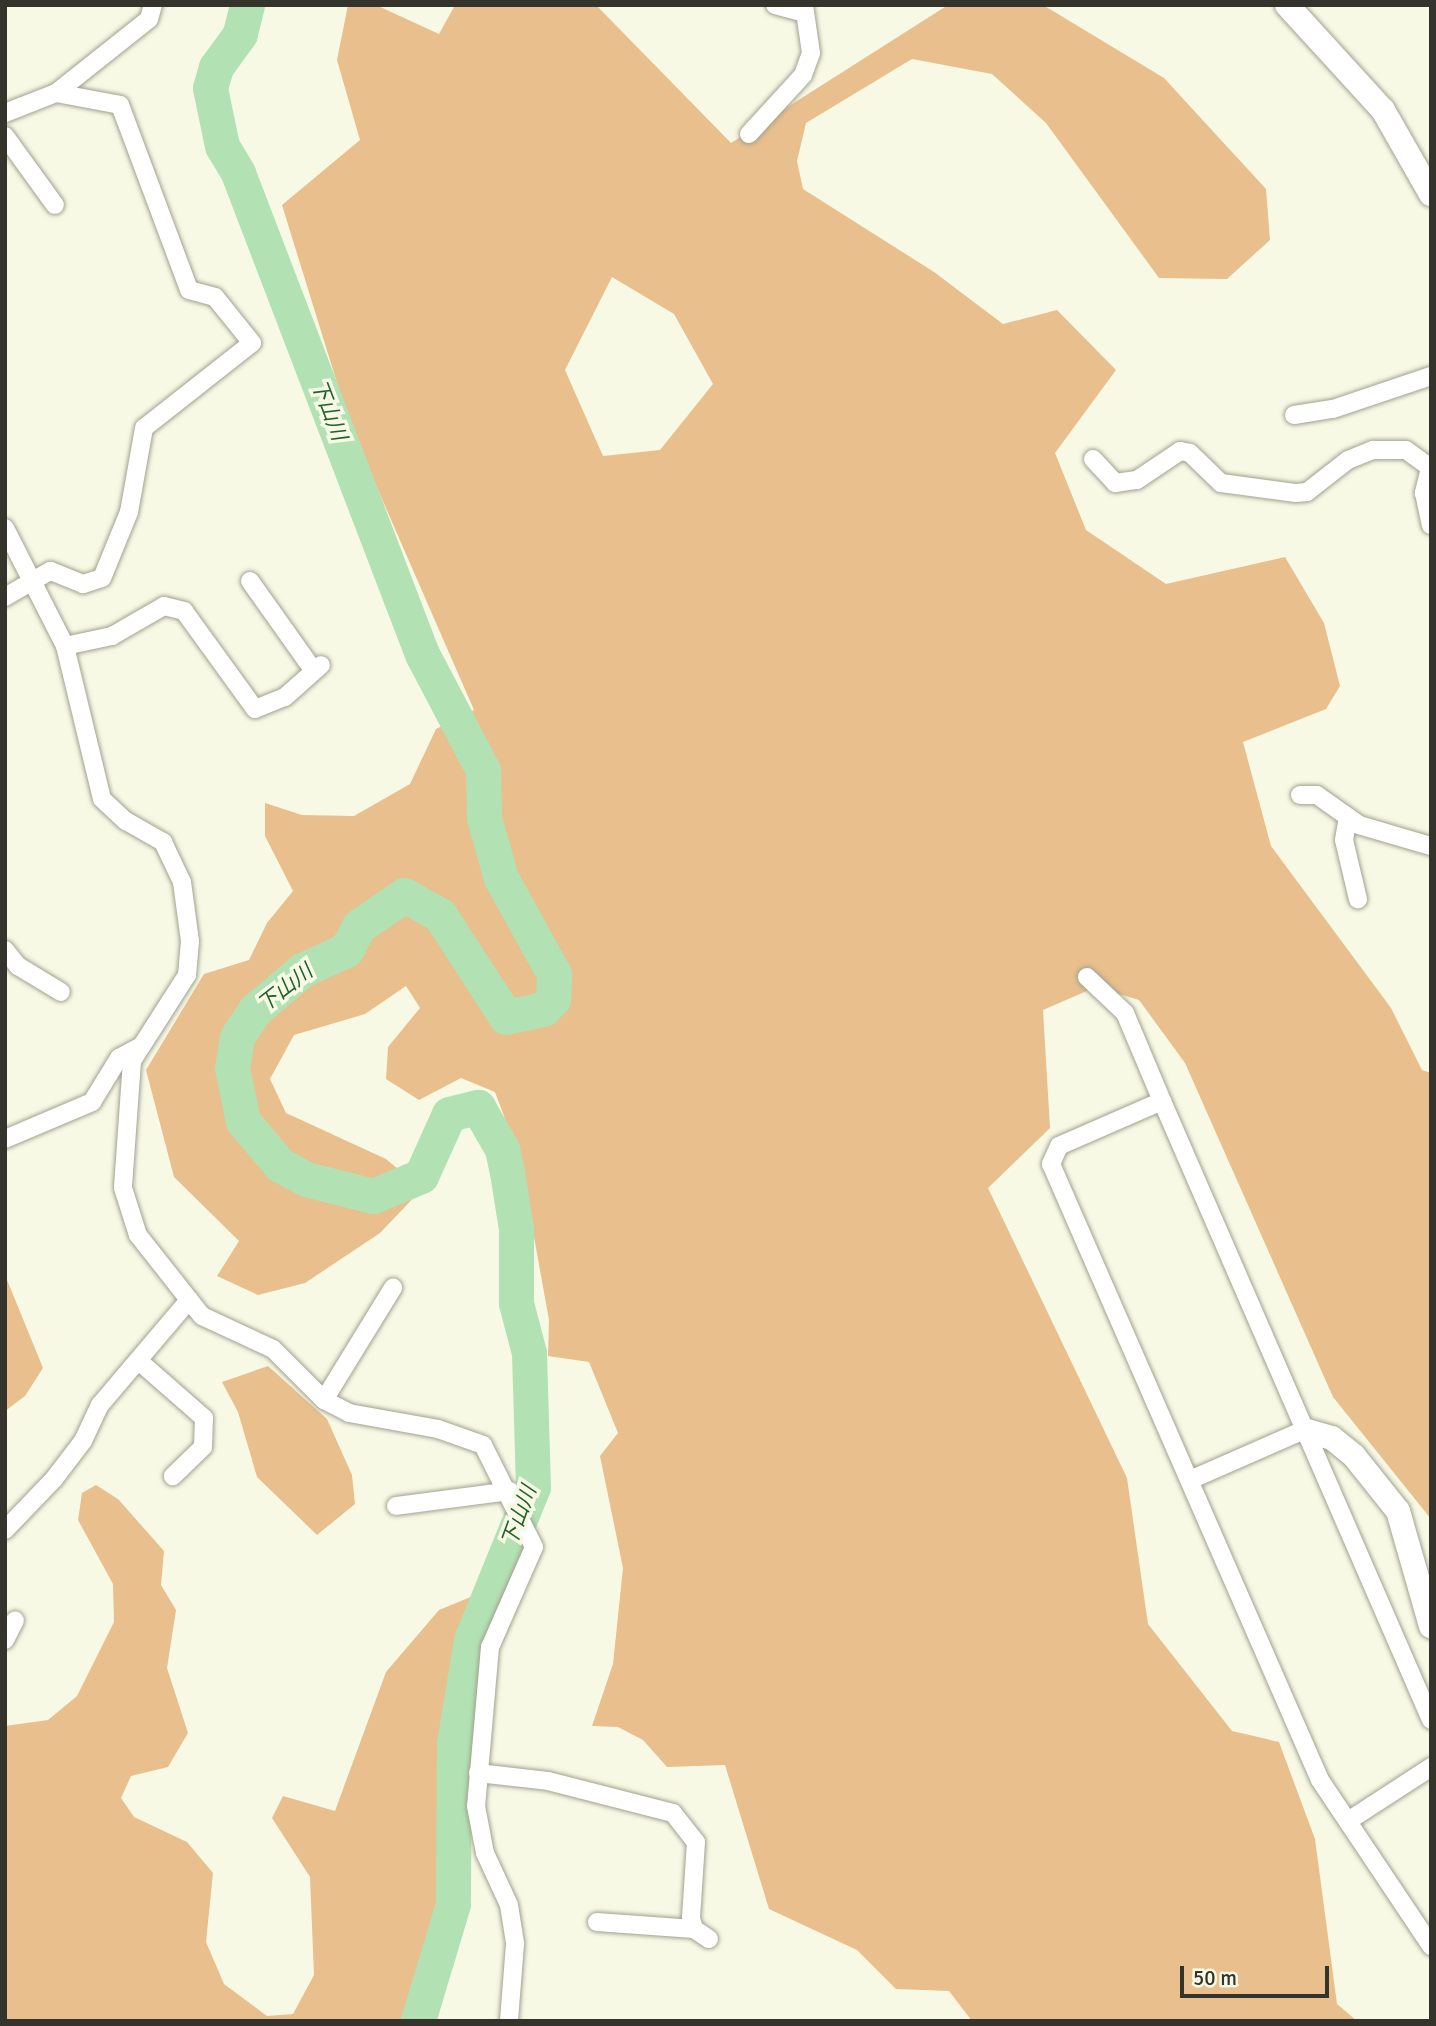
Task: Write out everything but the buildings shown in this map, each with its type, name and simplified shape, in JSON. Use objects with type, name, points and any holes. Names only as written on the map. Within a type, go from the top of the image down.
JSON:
[{"type":"street","points":[[5,113],[56,93],[149,19],[153,5]]},
{"type":"street","points":[[749,134],[803,75],[811,53],[805,9],[775,5]]},
{"type":"street","points":[[1287,5],[1383,110],[1431,194]]},
{"type":"street","points":[[5,597],[30,578],[50,571],[83,583],[102,578],[129,512],[144,428],[252,343],[215,297],[189,290],[120,105],[56,93]]},
{"type":"street","points":[[5,136],[55,205]]},
{"type":"street","points":[[1294,415],[1333,409],[1431,376]]},
{"type":"street","points":[[1093,459],[1115,483],[1137,481],[1180,451],[1190,453],[1221,483],[1296,493],[1307,492],[1348,460],[1373,450],[1406,450],[1430,465],[1424,494],[1431,526]]},
{"type":"street","points":[[5,528],[65,646],[102,799],[126,821],[163,842],[182,882],[190,941],[187,975],[132,1061],[123,1188],[138,1235],[189,1300],[217,1326],[274,1349],[324,1400],[349,1413],[474,1440],[492,1454],[534,1547],[490,1647],[478,1773],[478,1829],[509,1905],[515,1944],[509,2021]]},
{"type":"street","points":[[65,646],[112,636],[164,606],[184,611],[255,709],[285,697],[318,668],[250,581]]},
{"type":"street","points":[[1300,795],[1317,795],[1348,817],[1431,846]]},
{"type":"street","points":[[1348,817],[1344,840],[1358,899]]},
{"type":"street","points":[[5,950],[18,966],[61,992]]},
{"type":"street","points":[[1087,977],[1125,1013],[1431,1720]]},
{"type":"street","points":[[5,1139],[92,1102],[119,1058],[139,1047]]},
{"type":"street","points":[[1162,1101],[1059,1146],[1051,1164],[1320,1780],[1431,1946]]},
{"type":"street","points":[[324,1400],[393,1288]]},
{"type":"street","points":[[5,1530],[54,1479],[83,1441],[100,1405],[140,1362],[189,1300]]},
{"type":"street","points":[[140,1362],[204,1418],[203,1447],[173,1476]]},
{"type":"street","points":[[1191,1480],[1304,1430],[1332,1438],[1354,1456],[1398,1511],[1431,1626]]},
{"type":"street","points":[[396,1506],[512,1495]]},
{"type":"street","points":[[5,1640],[15,1620]]},
{"type":"street","points":[[1348,1821],[1431,1768]]},
{"type":"street","points":[[478,1773],[548,1781],[673,1813],[696,1842],[702,1934],[597,1922]]},
{"type":"shaded area","points":[[348,5],[376,5],[439,34],[455,5],[596,5],[731,143],[948,5],[1043,5],[1164,78],[1266,189],[1270,240],[1227,279],[1159,278],[1046,123],[992,74],[912,59],[806,123],[797,161],[803,189],[934,272],[1003,324],[1057,310],[1116,370],[1055,453],[1086,530],[1166,584],[1285,557],[1324,623],[1340,686],[1326,709],[1243,742],[1271,846],[1391,1008],[1422,1070],[1431,1073],[1431,1519],[1333,1397],[1185,1063],[1139,1000],[1096,987],[1043,1010],[1050,1128],[988,1188],[1127,1478],[1148,1624],[1232,1731],[1279,1742],[1315,1839],[1337,2004],[1357,2021],[972,2021],[949,1991],[896,1989],[857,1950],[769,1909],[725,1765],[667,1767],[643,1740],[618,1727],[592,1726],[613,1664],[623,1568],[600,1456],[618,1433],[589,1362],[548,1356],[549,1320],[520,1159],[495,1092],[461,1078],[419,1100],[386,1079],[388,1047],[420,1008],[406,986],[365,1014],[294,1035],[270,1079],[286,1113],[386,1159],[422,1189],[380,1233],[305,1283],[258,1295],[217,1276],[239,1241],[174,1177],[146,1070],[204,974],[249,960],[267,923],[293,891],[265,836],[265,803],[302,815],[354,816],[410,784],[436,729],[474,710],[351,428],[282,205],[360,140],[337,60]],"holes":[[[612,277],[674,314],[713,384],[660,450],[603,456],[565,370]]]},
{"type":"shaded area","points":[[5,1275],[43,1368],[25,1396],[5,1411]]},
{"type":"shaded area","points":[[268,1366],[327,1419],[352,1475],[355,1504],[317,1535],[257,1477],[238,1412],[222,1382]]},
{"type":"shaded area","points":[[96,1485],[118,1499],[164,1551],[161,1585],[176,1610],[167,1668],[188,1733],[168,1767],[131,1776],[121,1798],[134,1817],[187,1842],[213,1873],[206,1942],[224,1984],[267,2016],[293,2014],[314,1975],[310,1877],[272,1818],[283,1796],[335,1811],[386,1672],[439,1610],[473,1596],[458,1652],[447,1753],[442,1896],[409,2021],[5,2021],[5,1726],[48,1720],[77,1696],[114,1622],[113,1584],[78,1520],[82,1493]]},
{"type":"waterway","name":"下山川","points":[[247,5],[240,34],[216,67],[210,88],[222,146],[238,173],[422,654],[483,770],[484,818],[501,878],[554,974],[553,999],[543,1009],[506,1017],[440,915],[404,895],[359,926],[346,950],[302,970],[255,1010],[237,1037],[232,1068],[243,1121],[280,1165],[306,1179],[373,1196],[421,1176],[449,1114],[478,1107],[502,1149],[507,1172],[516,1229],[516,1303],[529,1353],[533,1487],[471,1640],[454,1743],[453,1904],[418,2021]]}]
